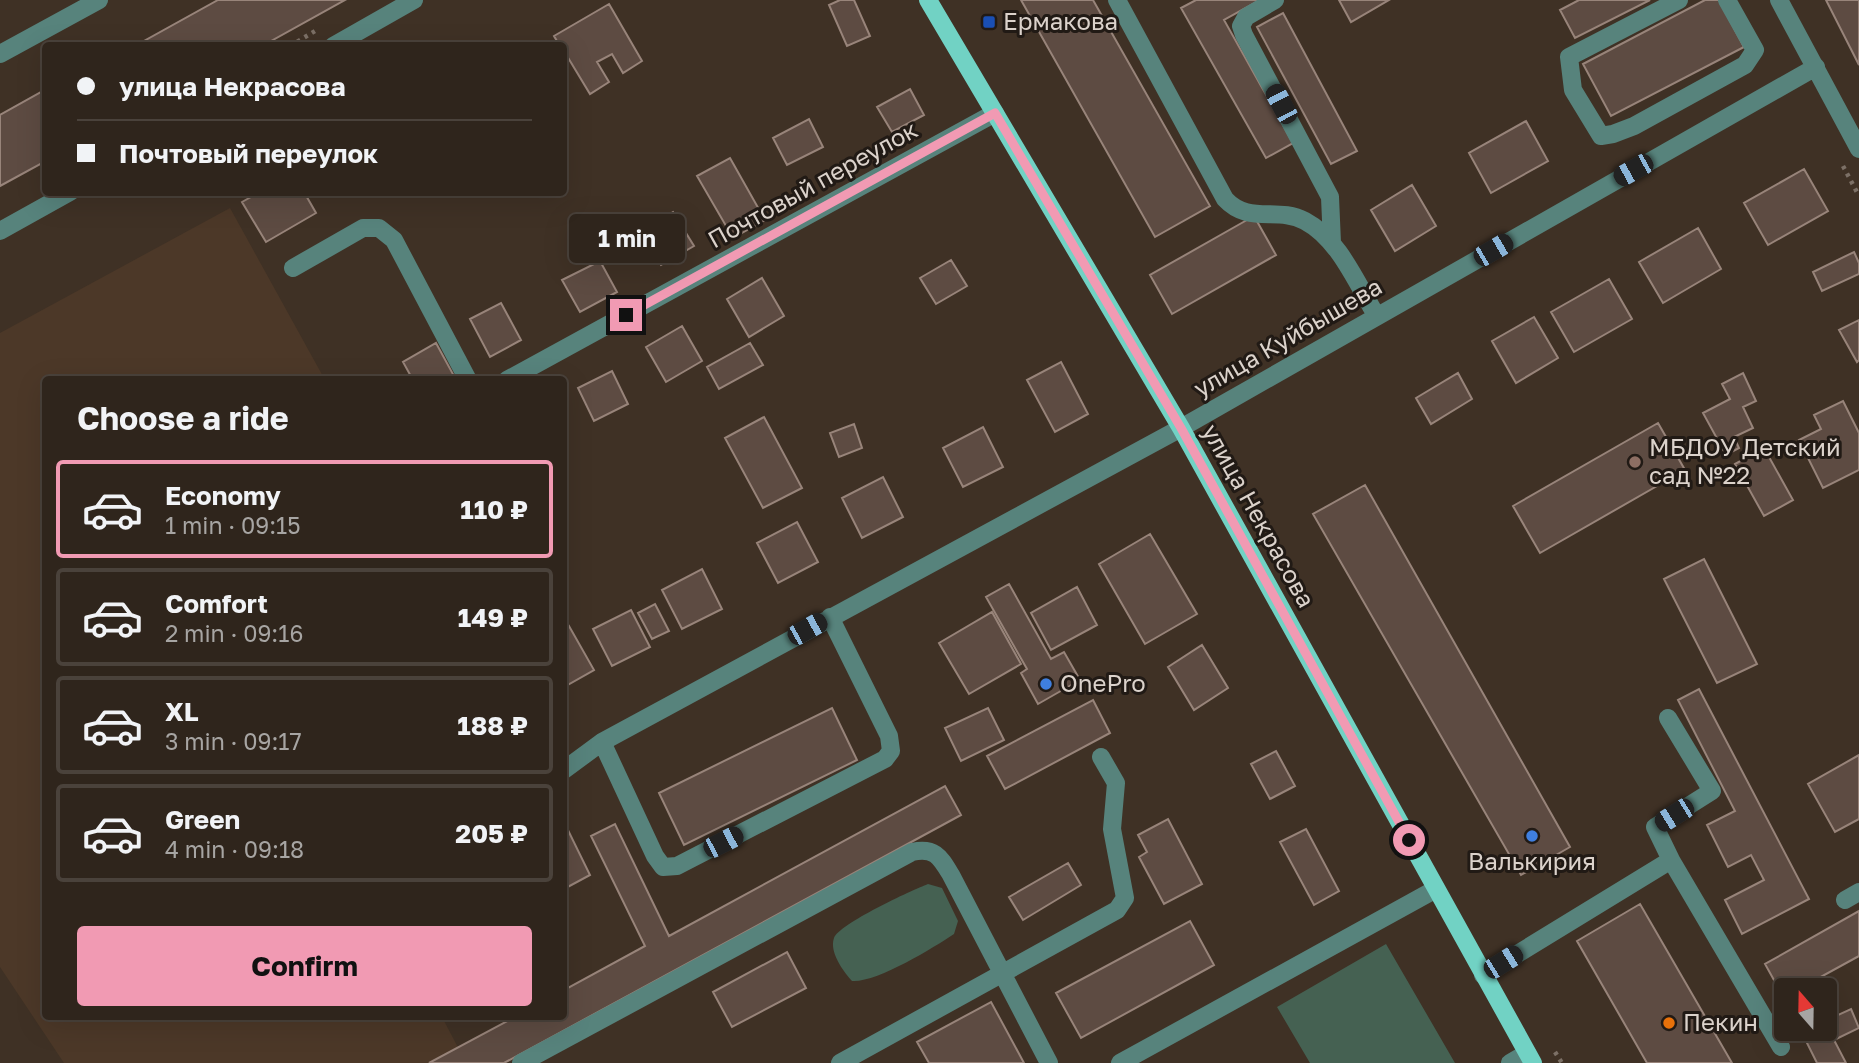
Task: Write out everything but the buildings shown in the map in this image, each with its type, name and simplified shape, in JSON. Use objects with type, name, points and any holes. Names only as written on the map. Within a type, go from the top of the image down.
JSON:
[{"type":"main road","name":"улица Некрасова","points":[[928,0],[1181,428],[1530,1058]]},
{"type":"street","points":[[0,54],[45,39],[99,0]]},
{"type":"street","points":[[340,42],[414,0]]},
{"type":"street","points":[[1116,0],[1225,199],[1234,209],[1243,212],[1284,214],[1305,221],[1332,243],[1376,315]]},
{"type":"street","points":[[1275,0],[1246,18],[1241,26],[1330,197],[1332,243]]},
{"type":"street","points":[[1679,0],[1569,57],[1573,90],[1601,136],[1634,126],[1745,65],[1755,50],[1727,0]]},
{"type":"street","points":[[1779,0],[1859,149]]},
{"type":"street","name":"улица Куйбышева","points":[[567,768],[602,742],[1181,428],[1816,67]]},
{"type":"street","name":"Почтовый переулок","points":[[514,376],[995,113]]},
{"type":"street","points":[[0,231],[63,196]]},
{"type":"street","points":[[293,268],[363,228],[379,228],[394,240],[466,376]]},
{"type":"street","points":[[602,742],[655,856],[663,867],[677,866],[885,759],[891,751],[889,736],[830,617]]},
{"type":"street","points":[[1668,718],[1712,791],[1655,827],[1671,860],[1781,1047]]},
{"type":"street","points":[[840,1063],[1117,910],[1125,898],[1112,829],[1116,783],[1101,757]]},
{"type":"street","points":[[521,1063],[912,852],[925,849],[940,857],[1049,1063]]},
{"type":"street","points":[[1483,975],[1671,860]]},
{"type":"street","points":[[1120,1063],[1436,889]]},
{"type":"street","points":[[1510,1063],[1530,1058]]},
{"type":"shaded area","points":[[230,208],[323,376],[42,376],[42,1020],[444,1020],[463,1057],[452,1063],[64,1063],[0,967],[0,333]]},
{"type":"green space","points":[[928,884],[942,888],[958,921],[954,934],[889,971],[852,981],[835,955],[834,938],[862,916]]},
{"type":"green space","points":[[1386,944],[1455,1063],[1310,1063],[1277,1007]]},
{"type":"place","name":"Ермакова","points":[[989,22]]},
{"type":"place","name":"МБДОУ Детский сад №22","points":[[1635,462]]},
{"type":"place","name":"OnePro","points":[[1046,684]]},
{"type":"place","name":"Валькирия","points":[[1532,836]]},
{"type":"place","name":"Пекин","points":[[1669,1023]]},
{"type":"route","points":[[626,315],[995,113],[1181,428],[1409,840]]}]
